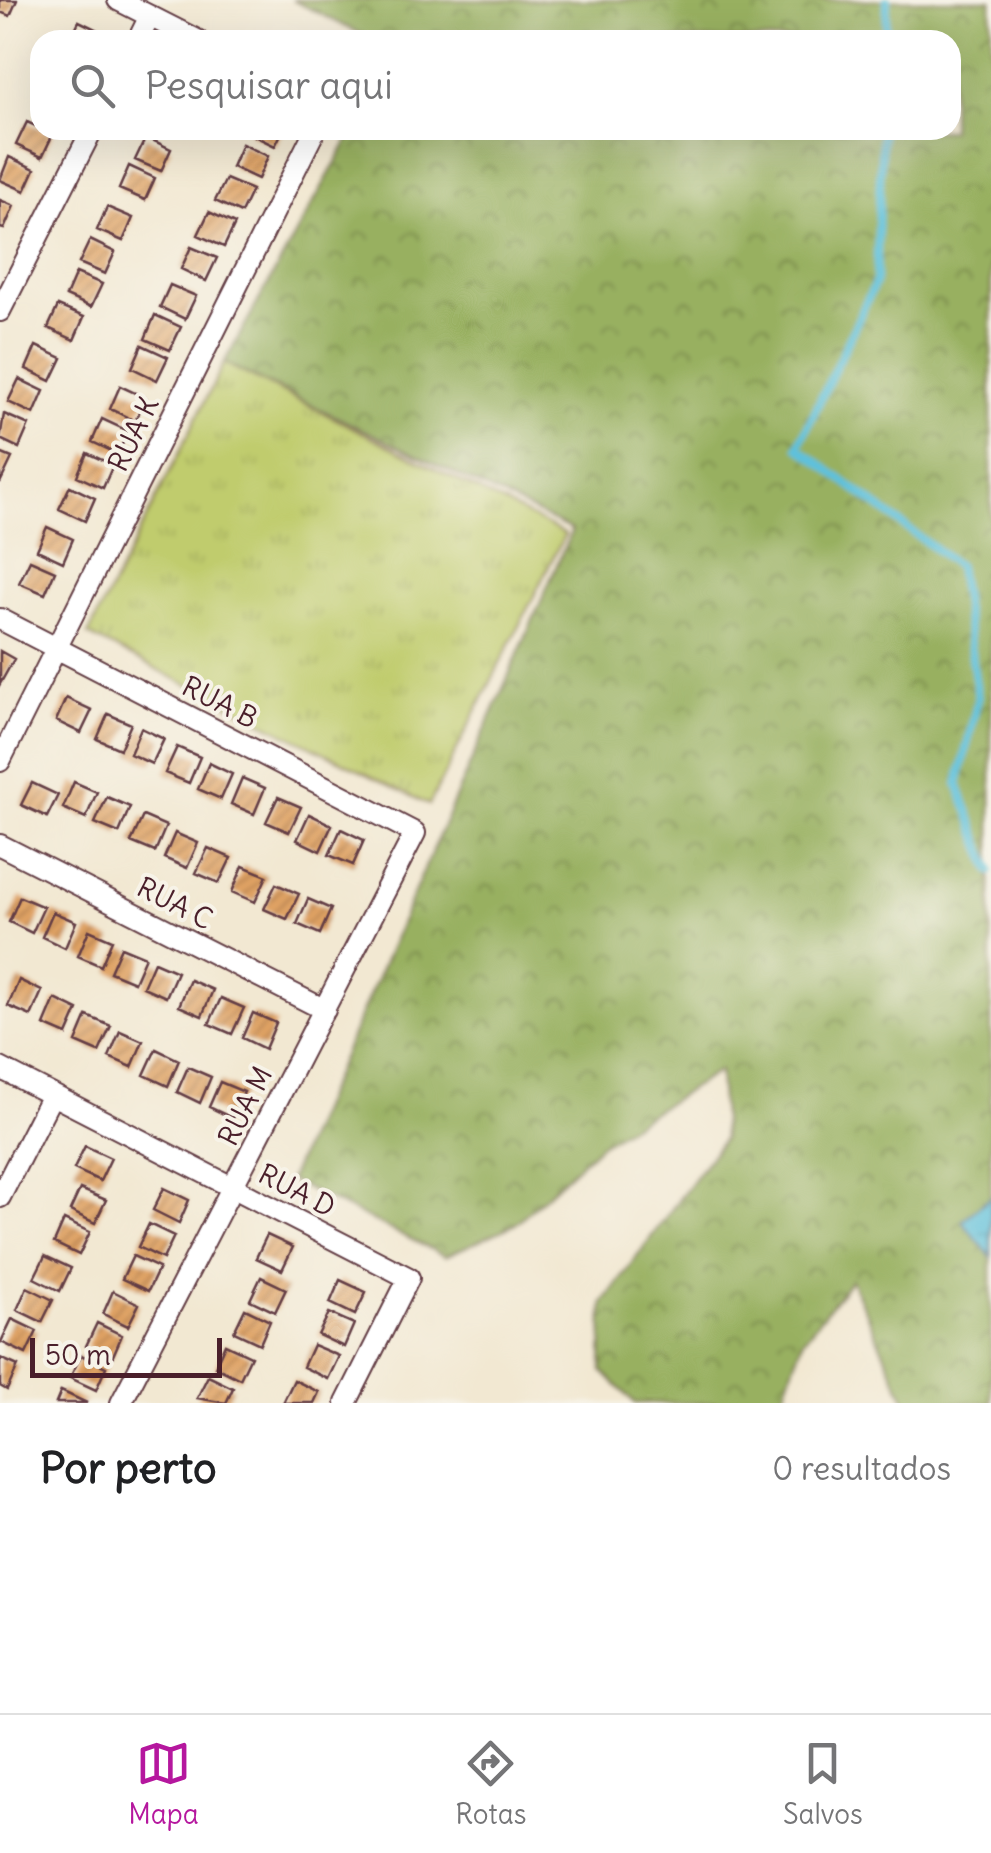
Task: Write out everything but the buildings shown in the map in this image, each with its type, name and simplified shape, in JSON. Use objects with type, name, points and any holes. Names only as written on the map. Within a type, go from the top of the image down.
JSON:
[{"type":"street","points":[[118,0],[177,30]]},
{"type":"street","points":[[143,30],[150,16]]},
{"type":"street","points":[[0,311],[87,140]]},
{"type":"street","name":"RUA K","points":[[0,761],[309,140]]},
{"type":"street","name":"RUA B","points":[[0,619],[414,833]]},
{"type":"street","name":"RUA M","points":[[121,1403],[414,833]]},
{"type":"street","name":"RUA C","points":[[0,845],[325,1010]]},
{"type":"street","name":"RUA D","points":[[0,1068],[409,1278],[346,1403]]},
{"type":"street","points":[[0,1197],[52,1094]]},
{"type":"green space","points":[[292,0],[991,0],[991,1403],[907,1403],[851,1280],[803,1340],[781,1403],[635,1403],[602,1371],[603,1303],[723,1139],[719,1071],[601,1144],[514,1225],[445,1256],[289,1180],[572,530],[224,363],[348,140],[961,140],[961,30],[353,30]]},
{"type":"green space","points":[[224,363],[565,534],[429,805],[88,635]]},
{"type":"water","points":[[991,1196],[991,1257],[962,1221]]},
{"type":"waterway","points":[[886,30],[887,0]]},
{"type":"waterway","points":[[882,140],[876,281],[798,447],[958,566],[978,698],[958,784],[991,871]]}]
